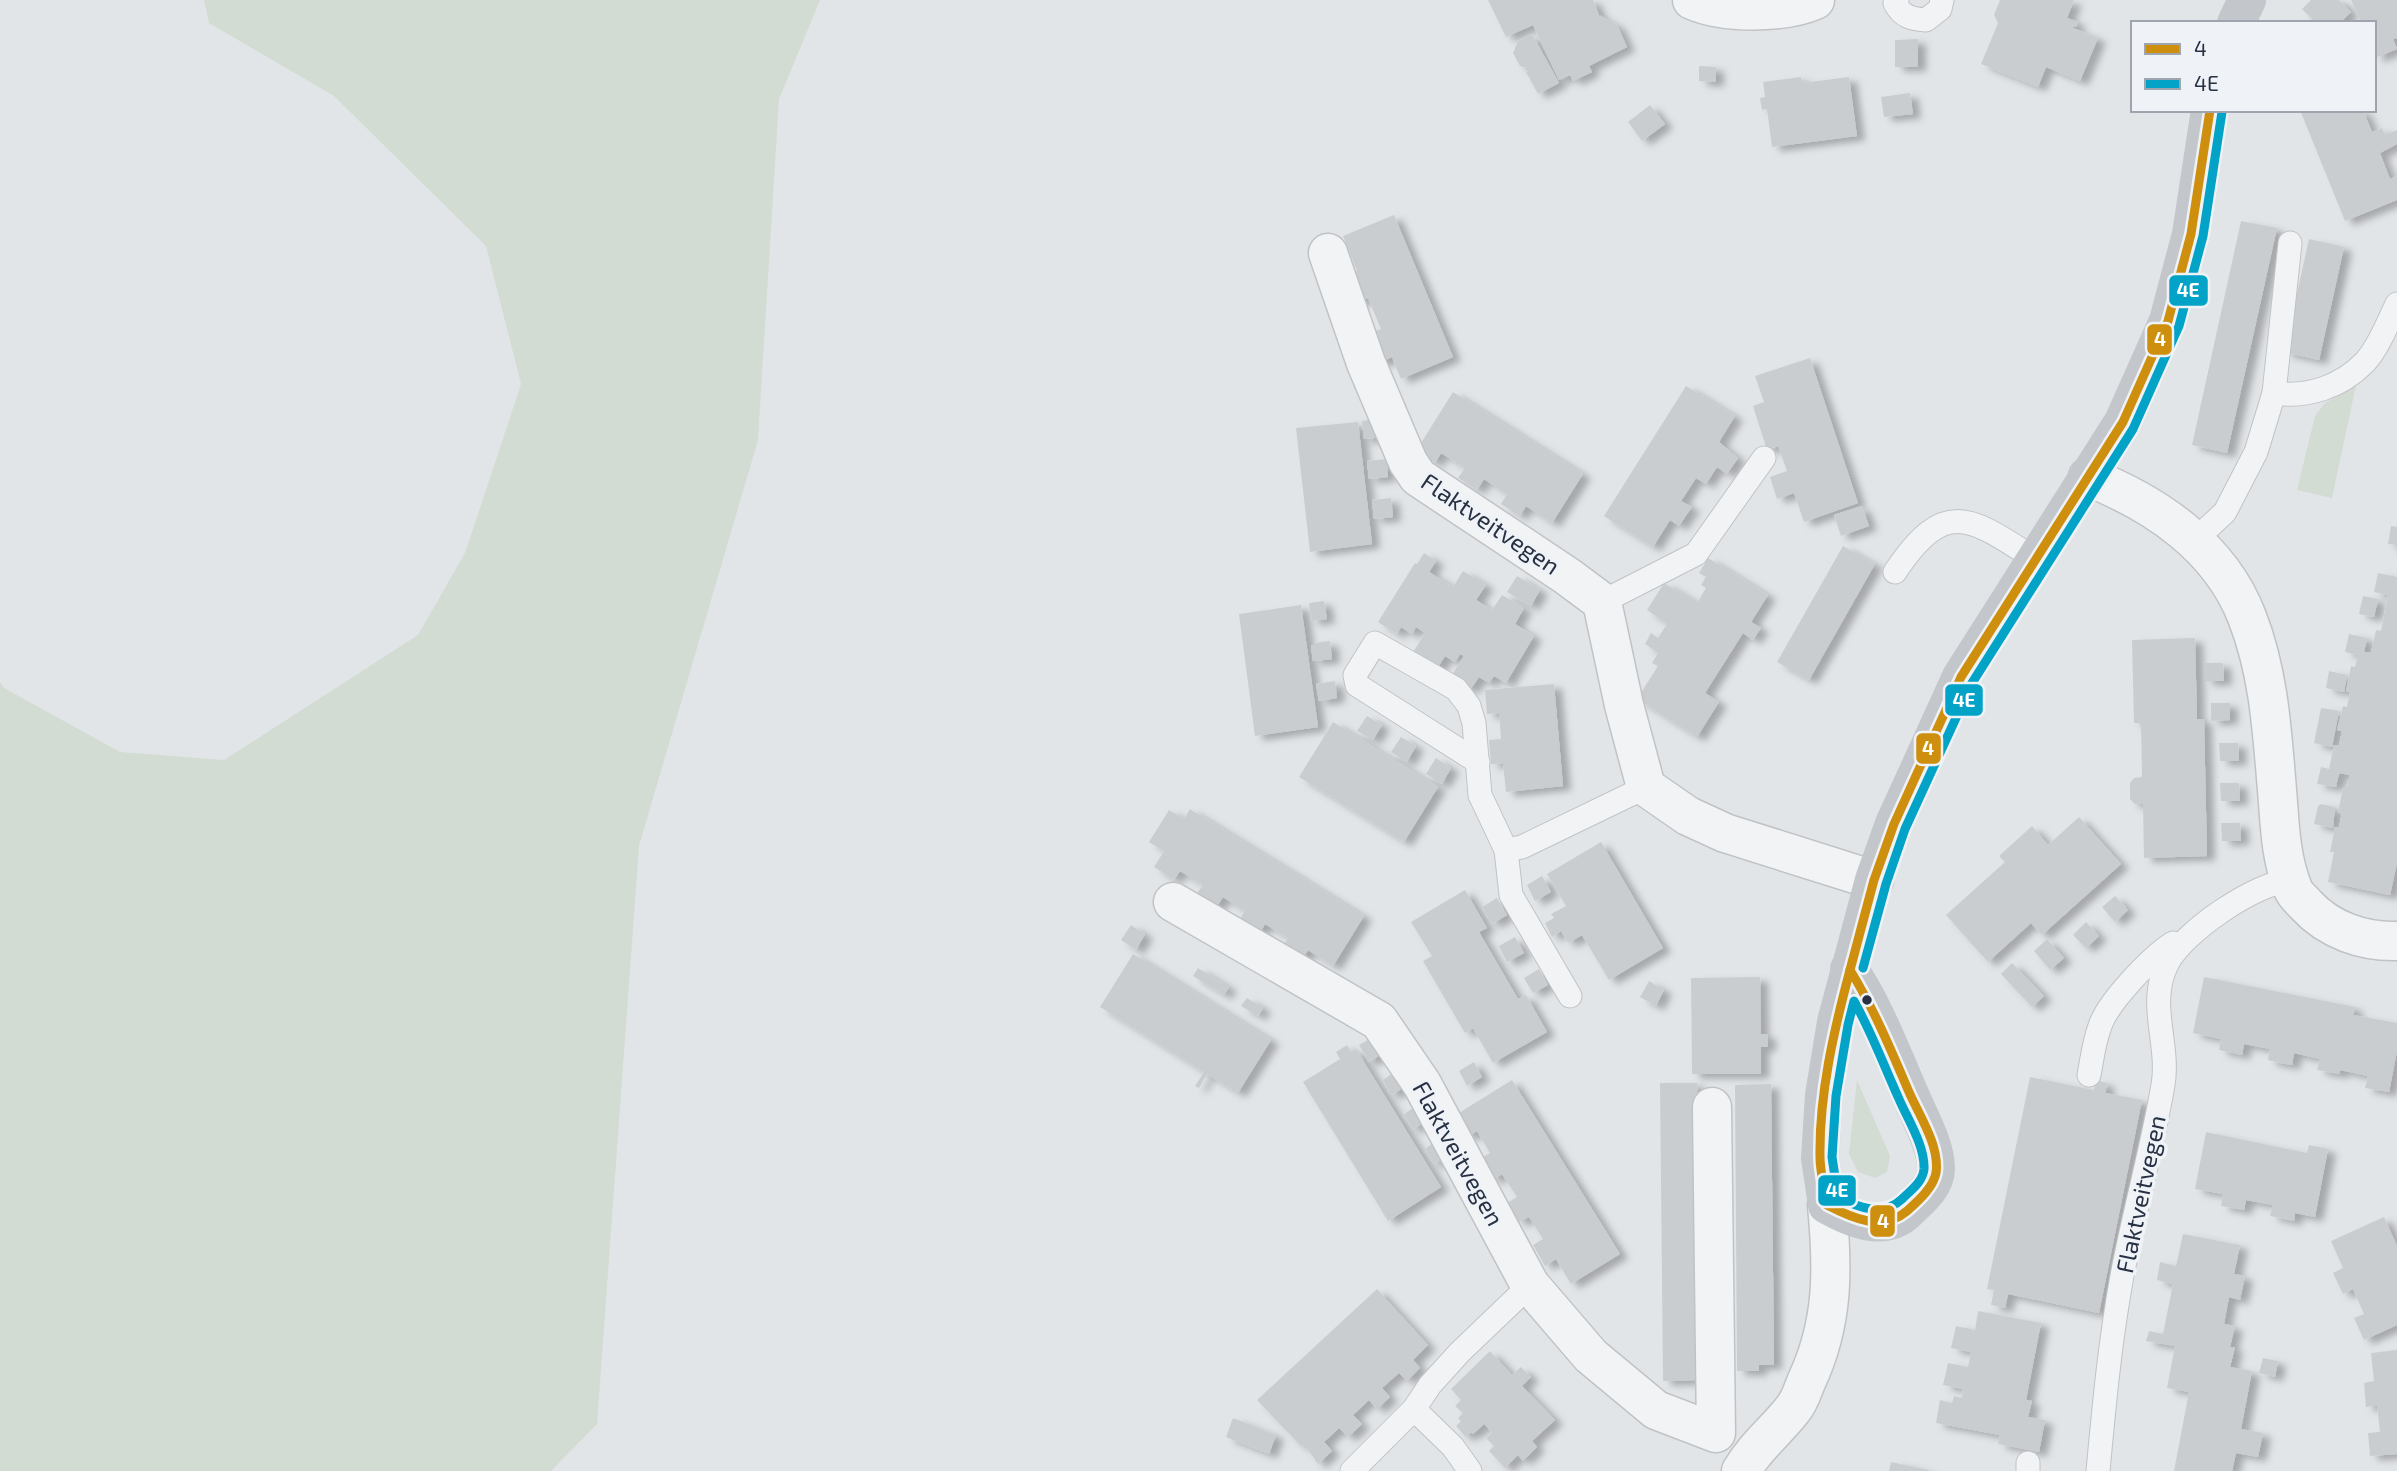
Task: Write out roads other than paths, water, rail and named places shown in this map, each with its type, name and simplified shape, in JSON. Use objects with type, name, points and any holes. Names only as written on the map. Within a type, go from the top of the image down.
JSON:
[{"type":"main road","points":[[2237,21],[2247,0]]},
{"type":"main road","name":"Flaktveitvegen","points":[[1827,1205],[1820,1158],[1824,1095],[1836,1022],[1874,880],[1894,824],[1961,677],[2123,422],[2168,321],[2191,234],[2210,112]]},
{"type":"main road","points":[[1827,1205],[1852,1219],[1875,1222],[1900,1217],[1926,1194],[1936,1171],[1928,1138],[1868,998],[1849,969]]},
{"type":"street","points":[[1692,0],[1700,4],[1745,11],[1802,6],[1815,0]]},
{"type":"street","name":"Flaktveitvegen","points":[[1328,253],[1366,363],[1408,462],[1418,477],[1602,602]]},
{"type":"street","points":[[2088,477],[2111,486],[2161,514],[2195,540],[2226,579],[2246,616],[2269,696],[2280,842],[2293,891],[2318,918],[2340,931],[2378,941],[2397,941]]},
{"type":"street","points":[[1602,602],[1646,787],[1688,816],[1725,833],[1874,880]]},
{"type":"street","name":"Flaktveitvegen","points":[[1173,902],[1379,1021],[1422,1083],[1530,1285],[1591,1356],[1656,1410],[1716,1433],[1746,1463],[1795,1408],[1818,1356],[1830,1305],[1831,1248],[1827,1205]]},
{"type":"street","points":[[1712,1107],[1716,1433]]},
{"type":"lane","points":[[1896,0],[1895,4],[1900,12],[1911,19],[1926,20],[1940,9],[1942,0]]},
{"type":"lane","points":[[2195,540],[2225,512],[2256,452],[2274,393],[2290,243]]},
{"type":"lane","points":[[2274,393],[2310,393],[2342,381],[2366,361],[2397,304]]},
{"type":"lane","points":[[1602,602],[1696,554],[1764,458]]},
{"type":"lane","points":[[1895,572],[1908,553],[1924,537],[1940,526],[1956,520],[1971,522],[1992,531],[2035,559]]},
{"type":"lane","points":[[1478,762],[1357,685],[1355,675],[1375,643],[1456,689],[1469,706],[1474,723],[1478,762],[1480,795],[1506,850],[1511,895],[1570,996]]},
{"type":"lane","points":[[1506,850],[1522,847],[1646,787]]},
{"type":"lane","name":"Flaktveitvegen","points":[[2089,1075],[2100,1026],[2110,1006],[2162,950],[2251,894],[2291,880]]},
{"type":"lane","name":"Flaktveitvegen","points":[[2098,1471],[2108,1365],[2122,1276],[2164,1082],[2158,1010],[2160,984],[2168,963],[2196,928]]},
{"type":"lane","points":[[1352,1471],[1414,1409],[1430,1385],[1460,1352],[1530,1285]]},
{"type":"lane","points":[[1414,1409],[1453,1447],[1470,1471]]}]
